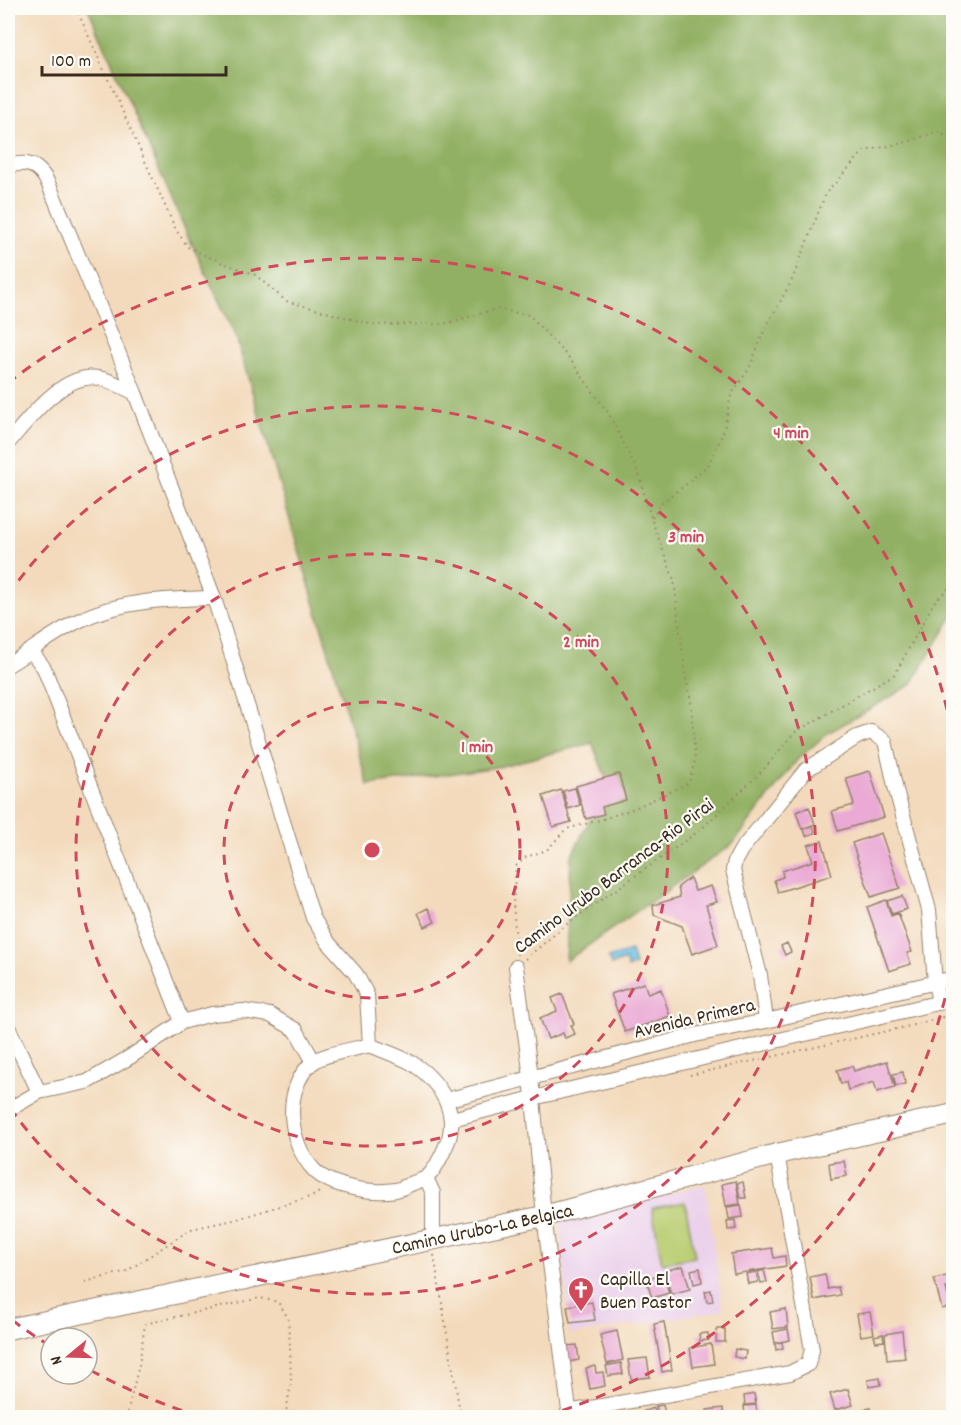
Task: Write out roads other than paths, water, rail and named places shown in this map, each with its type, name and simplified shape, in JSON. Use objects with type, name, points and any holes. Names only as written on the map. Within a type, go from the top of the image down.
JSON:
[{"type":"main road","name":"Camino Urubo-La Belgica","points":[[8,1329],[433,1248],[777,1154],[954,1114]]},
{"type":"street","points":[[8,166],[21,162],[35,167],[46,177],[135,393],[214,598],[313,918],[327,942],[356,974],[366,995],[370,1045]]},
{"type":"street","points":[[8,443],[65,385],[87,377],[114,382],[135,393]]},
{"type":"street","points":[[8,665],[78,621],[127,604],[173,599],[214,598]]},
{"type":"street","points":[[31,651],[44,668],[182,1022]]},
{"type":"street","points":[[766,1021],[753,940],[733,870],[735,861],[741,850],[807,770],[857,737],[871,732],[885,741],[929,910],[939,1003]]},
{"type":"street","points":[[516,967],[531,1077],[544,1216],[569,1415],[790,1373],[808,1364],[812,1350],[777,1154]]},
{"type":"street","name":"Avenida Primera","points":[[446,1100],[695,1035],[954,978]]},
{"type":"street","points":[[452,1119],[954,999]]},
{"type":"street","points":[[8,1110],[39,1092],[87,1082],[130,1057],[182,1022],[212,1014],[243,1011],[270,1015],[296,1030],[314,1062]]},
{"type":"street","points":[[8,1027],[39,1092]]},
{"type":"street","points":[[370,1045],[412,1063],[437,1085],[446,1100],[452,1119],[449,1141],[426,1178],[396,1190],[363,1190],[329,1180],[314,1171],[304,1157],[293,1124],[291,1107],[296,1091],[302,1077],[314,1062],[370,1045]]},
{"type":"street","points":[[426,1178],[433,1193],[433,1248]]},
{"type":"water","points":[[631,951],[635,965],[628,968],[625,960],[611,965],[608,958]]},
{"type":"place","name":"Capilla El Buen Pastor","points":[[581,1313]]}]
